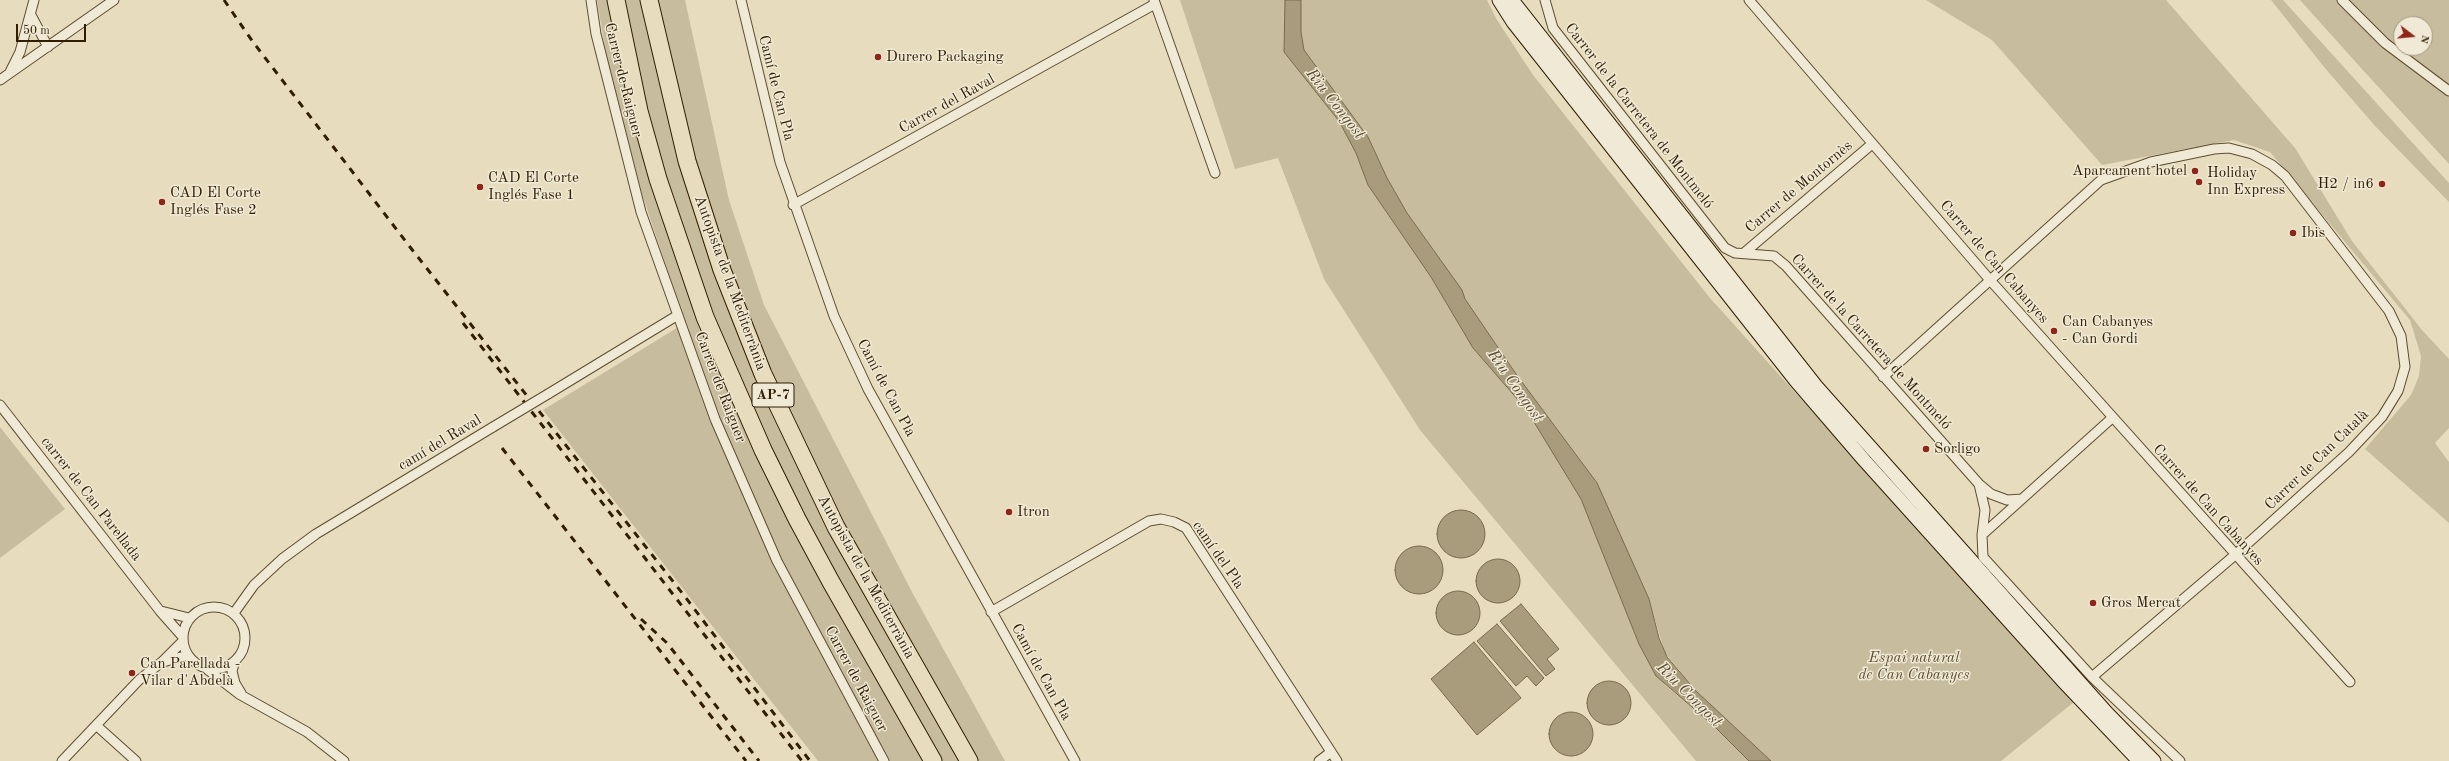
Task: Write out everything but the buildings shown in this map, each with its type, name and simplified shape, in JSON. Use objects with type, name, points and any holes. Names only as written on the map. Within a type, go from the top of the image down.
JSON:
[{"type":"highway","name":"Autopista de la Mediterrània","points":[[616,0],[639,111],[658,179],[708,324],[763,450],[797,519],[831,582],[933,761]]},
{"type":"highway","name":"Autopista de la Mediterrània","points":[[650,0],[687,161],[722,270],[763,374],[836,527],[969,761]]},
{"type":"street","points":[[8,74],[20,52],[34,0]]},
{"type":"street","points":[[0,80],[114,0]]},
{"type":"street","name":"Carrer de Raiguer","points":[[591,0],[596,34],[641,212],[715,419],[777,561],[884,761]]},
{"type":"street","name":"Camí de Can Pla","points":[[741,0],[780,162],[793,205],[822,287],[852,356],[991,612],[1075,761]]},
{"type":"street","points":[[1499,0],[1518,28],[1796,381],[1864,460],[2062,680],[2139,761]]},
{"type":"street","points":[[1512,0],[1816,386],[2103,708],[2154,761]]},
{"type":"street","name":"Carrer de la Carretera de Montmeló","points":[[1545,0],[1553,28],[1725,248],[1731,252],[1774,256],[1786,266],[1978,484],[1985,510],[1982,535],[1983,557],[2092,678],[2180,761]]},
{"type":"street","name":"Carrer de Can Cabanyes","points":[[1749,0],[1990,280],[2350,682]]},
{"type":"street","points":[[2342,0],[2386,43],[2449,91]]},
{"type":"street","points":[[1154,2],[1215,173]]},
{"type":"street","name":"Carrer del Raval","points":[[793,205],[1154,2]]},
{"type":"street","points":[[31,15],[48,47]]},
{"type":"street","name":"Carrer de Montornès","points":[[1744,253],[1872,144]]},
{"type":"street","name":"Carrer de Can Català","points":[[1883,377],[2101,180],[2151,162],[2192,152],[2229,148],[2252,154],[2272,165],[2285,176],[2389,311],[2401,336],[2405,367],[2398,391],[2370,431],[2235,555],[2092,678]]},
{"type":"street","name":"camí del Raval","points":[[234,613],[254,585],[282,559],[310,538],[678,315]]},
{"type":"street","name":"carrer de Can Parellada","points":[[0,405],[183,639]]},
{"type":"street","points":[[1982,535],[2112,418]]},
{"type":"street","points":[[1978,484],[1991,494],[2007,500],[2022,499]]},
{"type":"street","name":"camí del Pla","points":[[991,612],[1149,521],[1161,520],[1174,522],[1186,528],[1337,761]]},
{"type":"street","points":[[62,761],[97,726],[139,680],[155,667],[183,639],[189,618],[196,611],[216,606],[234,613],[241,621],[245,631],[245,642],[242,652],[235,661],[232,670],[235,683],[241,693],[256,705]]},
{"type":"street","points":[[160,611],[189,618]]},
{"type":"street","points":[[183,639],[188,655],[196,663],[256,705],[307,732],[344,761]]},
{"type":"street","points":[[155,667],[174,658],[188,655]]},
{"type":"street","points":[[205,668],[221,668],[235,661]]},
{"type":"street","points":[[97,726],[136,761]]},
{"type":"street","points":[[1319,761],[1331,752]]},
{"type":"green space","points":[[597,0],[685,0],[729,200],[764,305],[912,592],[1005,761],[818,761],[543,410],[685,323],[642,194],[606,54]]},
{"type":"green space","points":[[1180,0],[1285,0],[1284,52],[1339,121],[1356,153],[1368,185],[1431,277],[1473,348],[1526,409],[1582,499],[1639,644],[1654,672],[1665,685],[1715,727],[1749,761],[1696,761],[1420,430],[1324,279],[1278,158],[1235,169]]},
{"type":"green space","name":"Espai natural de Can Cabanyes","points":[[1301,0],[1487,0],[1497,20],[1533,75],[1710,298],[2074,702],[2001,761],[1771,761],[1696,691],[1665,653],[1650,603],[1597,483],[1516,374],[1465,299],[1462,290],[1407,213],[1387,178],[1368,137],[1304,50],[1301,32]]},
{"type":"green space","points":[[1926,0],[2166,0],[2295,148],[2352,241],[2422,330],[2449,359],[2449,428],[2435,443],[2449,462],[2449,523],[2365,449],[2411,395],[2419,376],[2421,356],[2410,320],[2270,152],[2234,140],[2102,165],[1992,40]]},
{"type":"green space","points":[[2271,0],[2283,0],[2449,183],[2449,202],[2376,127],[2324,67]]},
{"type":"green space","points":[[2300,0],[2449,0],[2449,164],[2361,68]]},
{"type":"green space","points":[[0,427],[65,509],[0,558]]},
{"type":"water","name":"Riu Congost","points":[[1285,0],[1301,0],[1301,32],[1304,50],[1368,137],[1387,178],[1407,213],[1462,290],[1465,299],[1516,374],[1597,483],[1649,599],[1659,638],[1667,657],[1696,691],[1771,761],[1749,761],[1715,727],[1656,676],[1639,644],[1581,499],[1526,409],[1473,348],[1431,277],[1368,185],[1356,153],[1339,121],[1284,52]]},
{"type":"water","points":[[1461,510],[1470,512],[1478,517],[1483,525],[1485,534],[1483,543],[1478,551],[1470,556],[1461,558],[1452,556],[1444,551],[1439,543],[1437,534],[1439,525],[1444,517],[1452,512]]},
{"type":"water","points":[[1419,546],[1428,548],[1436,553],[1441,561],[1443,570],[1441,579],[1436,587],[1428,592],[1419,594],[1410,592],[1402,587],[1397,579],[1395,570],[1397,561],[1402,553],[1410,548]]},
{"type":"water","points":[[1494,559],[1502,559],[1514,565],[1520,577],[1520,585],[1514,597],[1502,603],[1494,603],[1482,597],[1476,585],[1476,577],[1482,565]]},
{"type":"water","points":[[1454,591],[1462,591],[1474,597],[1480,609],[1480,617],[1474,629],[1462,635],[1454,635],[1442,629],[1436,617],[1436,609],[1442,597]]},
{"type":"water","points":[[1521,604],[1559,649],[1547,659],[1555,669],[1546,676],[1500,621]]},
{"type":"water","points":[[1497,624],[1544,678],[1536,686],[1527,676],[1516,686],[1477,641]]},
{"type":"water","points":[[1474,642],[1521,698],[1477,735],[1431,679]]},
{"type":"water","points":[[1609,681],[1621,685],[1627,691],[1631,703],[1627,715],[1621,721],[1609,725],[1597,721],[1591,715],[1587,703],[1591,691],[1597,685]]},
{"type":"water","points":[[1571,712],[1583,716],[1589,722],[1593,734],[1589,746],[1583,752],[1571,756],[1559,752],[1553,746],[1549,734],[1553,722],[1559,716]]},
{"type":"railway","points":[[224,0],[253,42],[410,247],[686,598],[810,761]]},
{"type":"railway","points":[[463,323],[802,761]]},
{"type":"railway","points":[[502,448],[746,761]]},
{"type":"railway","points":[[641,619],[667,643],[759,761]]},
{"type":"place","name":"Durero Packaging","points":[[878,57]]},
{"type":"place","name":"Aparcament hotel","points":[[2195,171]]},
{"type":"place","name":"Holiday Inn Express","points":[[2199,182]]},
{"type":"place","name":"H2 / in6","points":[[2382,184]]},
{"type":"place","name":"CAD El Corte Inglés Fase 1","points":[[480,187]]},
{"type":"place","name":"CAD El Corte Inglés Fase 2","points":[[162,202]]},
{"type":"place","name":"Ibis","points":[[2293,233]]},
{"type":"place","name":"Can Cabanyes - Can Gordi","points":[[2054,331]]},
{"type":"place","name":"Sorligo","points":[[1926,449]]},
{"type":"place","name":"Itron","points":[[1009,512]]},
{"type":"place","name":"Gros Mercat","points":[[2093,603]]},
{"type":"place","name":"Can Parellada - Vilar d'Abdelà","points":[[132,673]]}]
